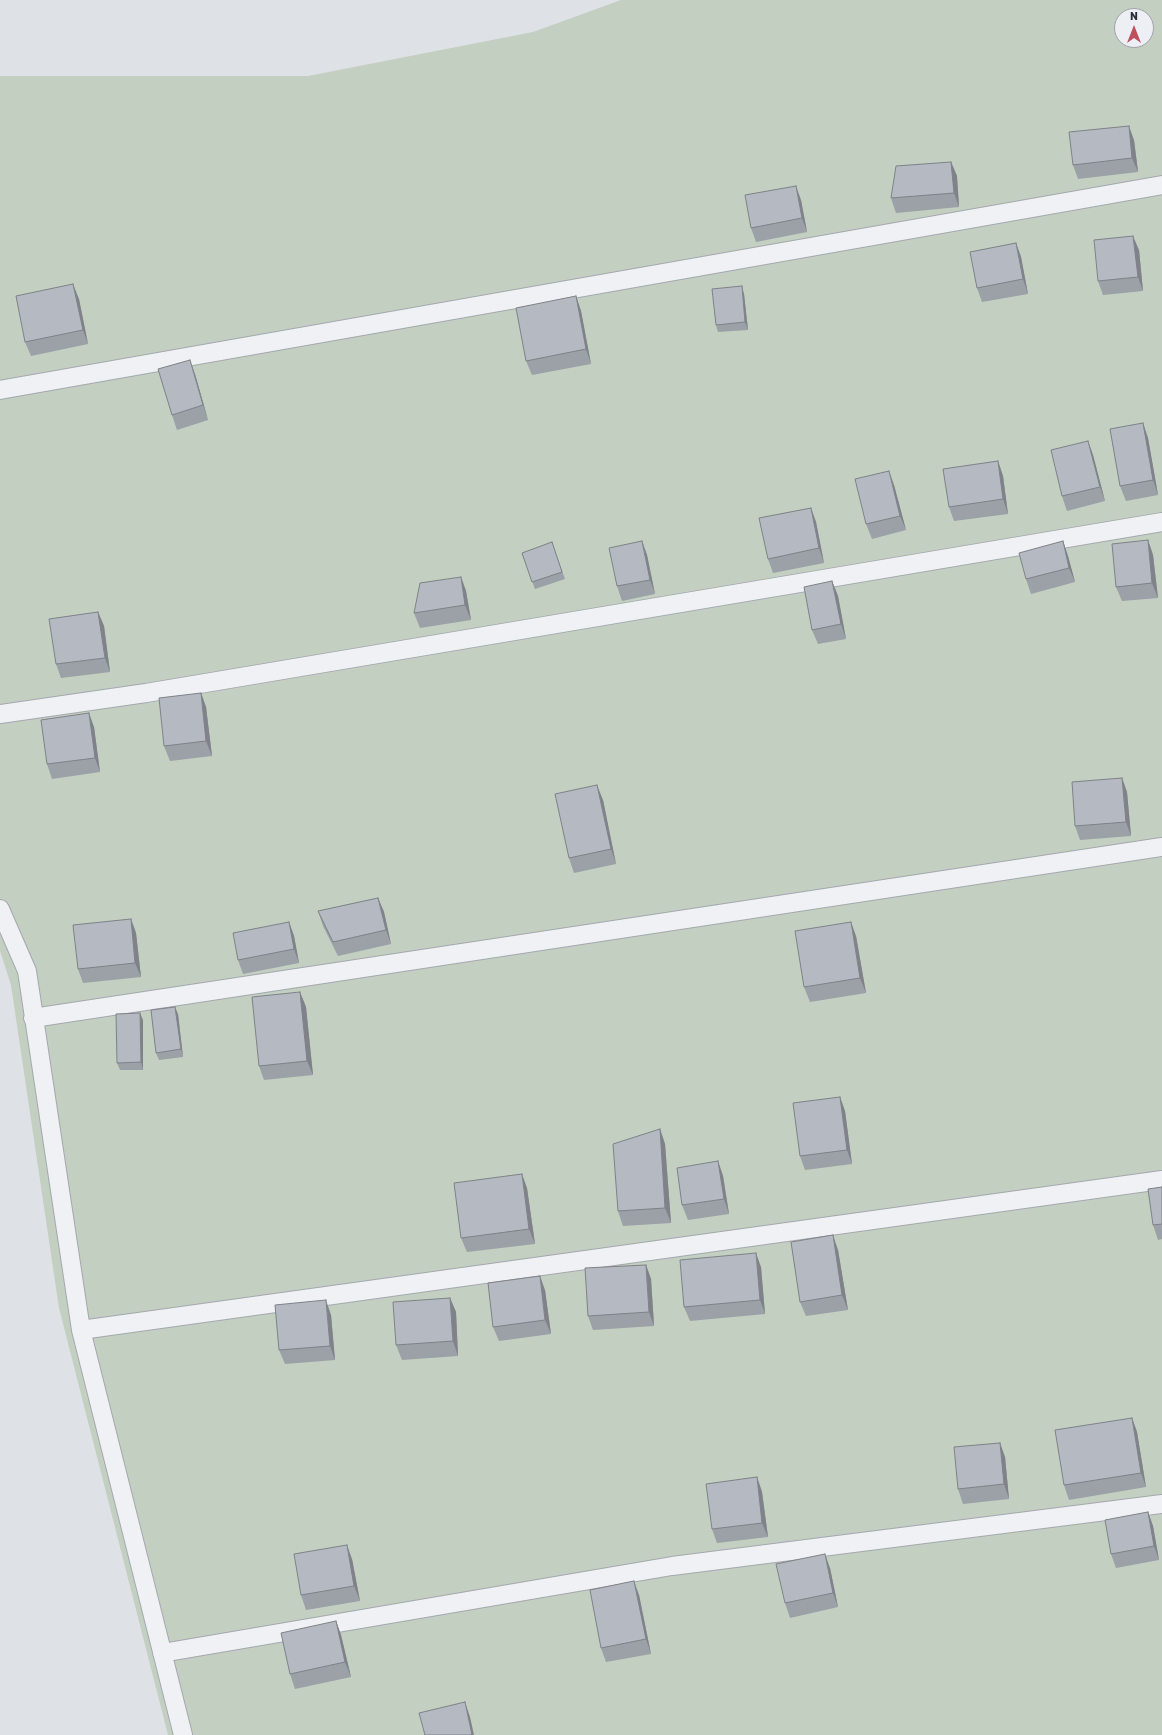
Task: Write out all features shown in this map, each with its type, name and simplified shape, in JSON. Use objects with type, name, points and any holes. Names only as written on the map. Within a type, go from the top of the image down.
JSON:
[{"type":"lane","points":[[0,390],[1162,185]]},
{"type":"lane","points":[[0,714],[154,692],[1162,522]]},
{"type":"lane","points":[[34,1018],[1162,847]]},
{"type":"lane","points":[[0,909],[27,972],[80,1330],[183,1735]]},
{"type":"lane","points":[[80,1330],[1162,1180]]},
{"type":"lane","points":[[162,1653],[672,1566],[1162,1504]]},
{"type":"green space","points":[[621,0],[1162,0],[1162,1735],[168,1735],[59,1308],[11,985],[0,951],[0,76],[308,76],[533,32]]},
{"type":"building","points":[[1129,126],[1132,158],[1073,165],[1069,132]]},
{"type":"building","points":[[951,162],[954,193],[891,198],[896,166]]},
{"type":"building","points":[[796,186],[802,218],[751,228],[745,195]]},
{"type":"building","points":[[1133,236],[1138,277],[1098,281],[1094,240]]},
{"type":"building","points":[[1016,243],[1023,279],[977,288],[970,252]]},
{"type":"building","points":[[73,284],[83,330],[25,342],[16,296]]},
{"type":"building","points":[[742,286],[745,322],[716,325],[712,289]]},
{"type":"building","points":[[576,296],[586,349],[526,361],[516,308]]},
{"type":"building","points":[[190,360],[203,405],[172,415],[158,369]]},
{"type":"building","points":[[1143,423],[1153,480],[1120,486],[1110,429]]},
{"type":"building","points":[[1088,441],[1100,487],[1062,496],[1051,450]]},
{"type":"building","points":[[998,461],[1003,499],[949,507],[943,469]]},
{"type":"building","points":[[889,471],[900,516],[866,524],[855,479]]},
{"type":"building","points":[[811,508],[819,548],[768,559],[759,518]]},
{"type":"building","points":[[1148,540],[1152,583],[1116,587],[1112,544]]},
{"type":"building","points":[[642,541],[650,580],[617,586],[609,548]]},
{"type":"building","points":[[1063,541],[1069,568],[1026,579],[1019,553]]},
{"type":"building","points":[[552,542],[562,572],[532,582],[522,553]]},
{"type":"building","points":[[461,577],[465,605],[414,613],[420,583]]},
{"type":"building","points":[[832,581],[841,624],[812,630],[804,587]]},
{"type":"building","points":[[98,612],[105,658],[56,664],[49,619]]},
{"type":"building","points":[[201,693],[206,741],[164,746],[159,698]]},
{"type":"building","points":[[89,713],[95,758],[47,764],[41,720]]},
{"type":"building","points":[[1122,778],[1126,822],[1075,826],[1072,782]]},
{"type":"building","points":[[597,785],[611,849],[569,858],[555,794]]},
{"type":"building","points":[[378,898],[386,930],[333,942],[318,911]]},
{"type":"building","points":[[131,919],[135,963],[78,969],[73,925]]},
{"type":"building","points":[[289,922],[294,949],[238,960],[233,933]]},
{"type":"building","points":[[851,922],[860,978],[804,987],[795,931]]},
{"type":"building","points":[[300,992],[307,1061],[259,1066],[252,997]]},
{"type":"building","points":[[175,1007],[181,1049],[156,1053],[151,1010]]},
{"type":"building","points":[[140,1013],[141,1062],[117,1063],[116,1014]]},
{"type":"building","points":[[840,1097],[847,1150],[800,1156],[793,1103]]},
{"type":"building","points":[[660,1129],[665,1208],[618,1211],[613,1144]]},
{"type":"building","points":[[718,1161],[724,1199],[682,1205],[677,1168]]},
{"type":"building","points":[[522,1174],[529,1229],[461,1238],[454,1183]]},
{"type":"building","points":[[1162,1187],[1162,1224],[1153,1225],[1148,1189]]},
{"type":"building","points":[[833,1235],[842,1295],[800,1302],[791,1242]]},
{"type":"building","points":[[756,1253],[760,1300],[684,1307],[680,1260]]},
{"type":"building","points":[[646,1265],[649,1312],[588,1316],[585,1268]]},
{"type":"building","points":[[540,1276],[545,1320],[493,1327],[488,1283]]},
{"type":"building","points":[[450,1298],[453,1341],[396,1345],[393,1302]]},
{"type":"building","points":[[326,1300],[330,1346],[279,1350],[275,1305]]},
{"type":"building","points":[[1132,1418],[1141,1473],[1064,1485],[1055,1430]]},
{"type":"building","points":[[1000,1443],[1004,1484],[958,1489],[954,1447]]},
{"type":"building","points":[[757,1477],[762,1523],[712,1529],[706,1484]]},
{"type":"building","points":[[1148,1512],[1154,1546],[1111,1554],[1105,1520]]},
{"type":"building","points":[[347,1545],[354,1586],[301,1595],[294,1554]]},
{"type":"building","points":[[825,1554],[833,1593],[785,1603],[776,1564]]},
{"type":"building","points":[[634,1581],[646,1639],[601,1648],[590,1590]]},
{"type":"building","points":[[336,1621],[345,1662],[290,1674],[281,1633]]},
{"type":"building","points":[[465,1702],[472,1735],[425,1735],[419,1713]]}]
